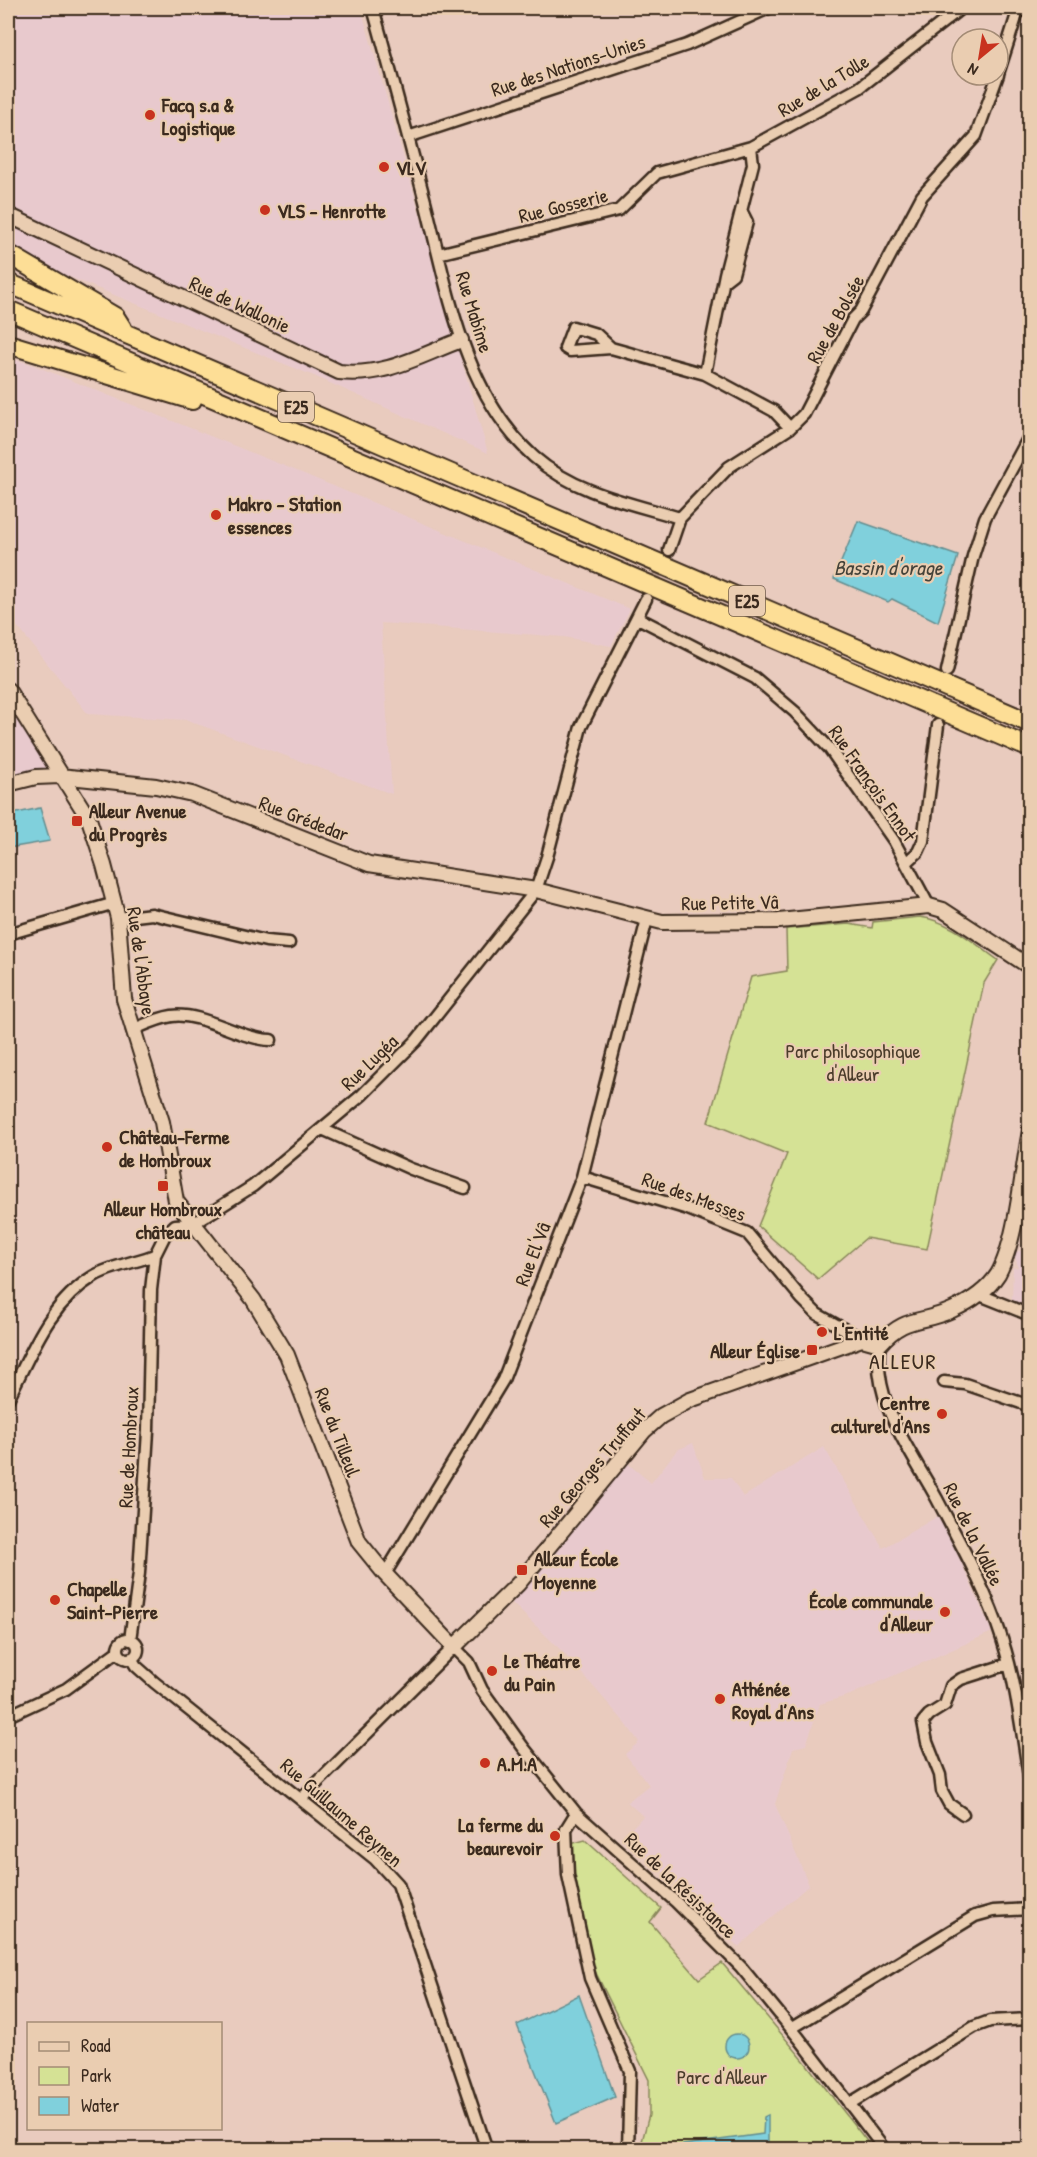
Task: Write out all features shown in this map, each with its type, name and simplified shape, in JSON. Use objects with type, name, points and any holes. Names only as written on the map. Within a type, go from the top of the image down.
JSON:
[{"type":"highway","points":[[8,254],[115,317],[126,334]]},
{"type":"highway","name":"E25","points":[[8,283],[1029,723]]},
{"type":"highway","name":"E25","points":[[8,310],[1029,748]]},
{"type":"highway","points":[[8,344],[203,403],[380,476],[404,479]]},
{"type":"street","name":"Rue Mabîme","points":[[374,8],[461,340],[502,422],[535,458],[575,484],[680,518]]},
{"type":"street","name":"Rue des Nations-Unies","points":[[408,137],[687,45],[769,8]]},
{"type":"street","name":"Rue de la Tolle","points":[[751,147],[870,81],[961,8]]},
{"type":"street","name":"Rue de Bolsée","points":[[1010,36],[1019,8]]},
{"type":"street","name":"Rue de Bolsée","points":[[669,550],[680,518],[729,467],[790,428],[804,414],[853,319],[861,311],[922,196],[976,136],[993,87]]},
{"type":"street","points":[[705,374],[724,280],[753,164],[751,147]]},
{"type":"street","name":"Rue Gosserie","points":[[438,254],[620,210],[657,173],[751,147]]},
{"type":"street","name":"Rue de Wallonie","points":[[8,215],[339,372],[364,375],[385,370],[461,340]]},
{"type":"street","points":[[612,348],[705,374],[774,411],[790,428]]},
{"type":"street","points":[[947,671],[973,556],[985,518],[1029,435]]},
{"type":"street","name":"Rue Lugéa","points":[[155,1255],[165,1235],[175,1225],[193,1224],[253,1186],[362,1095],[417,1041],[536,890],[547,857],[581,727],[646,599]]},
{"type":"street","name":"Rue François Ennot","points":[[638,618],[755,678],[795,712],[830,748],[894,841],[929,906]]},
{"type":"street","name":"Rue de l'Abbaye","points":[[8,690],[89,819],[118,918],[124,999],[162,1122],[176,1201],[193,1224]]},
{"type":"street","points":[[906,863],[918,852],[924,841],[938,725]]},
{"type":"street","name":"Rue Grédedar","points":[[8,784],[36,777],[60,776],[156,786],[192,794],[369,864],[536,890]]},
{"type":"street","name":"Rue Petite Vâ","points":[[536,890],[647,920],[686,924],[779,921],[929,906]]},
{"type":"street","points":[[8,934],[115,903]]},
{"type":"street","points":[[929,906],[943,910],[1029,967]]},
{"type":"street","points":[[118,918],[152,914],[266,941],[289,943]]},
{"type":"street","name":"Rue El'Vâ","points":[[384,1574],[503,1380],[582,1177],[647,920]]},
{"type":"street","points":[[132,1030],[172,1016],[189,1017],[257,1040],[271,1040]]},
{"type":"street","points":[[322,1129],[411,1169],[465,1188]]},
{"type":"street","points":[[862,1339],[880,1344],[893,1329],[909,1321],[951,1311],[980,1295],[998,1274],[1007,1250],[1029,1131]]},
{"type":"street","name":"Rue des Messes","points":[[582,1177],[688,1209],[747,1233],[817,1314],[862,1339]]},
{"type":"street","name":"Rue du Tilleul","points":[[193,1224],[253,1299],[287,1355],[359,1542],[384,1574],[454,1647]]},
{"type":"street","points":[[8,1399],[49,1318],[63,1300],[95,1275],[155,1255]]},
{"type":"street","name":"Rue de Hombroux","points":[[130,1640],[139,1573],[148,1443],[151,1290],[155,1255]]},
{"type":"street","points":[[980,1295],[1029,1315]]},
{"type":"street","name":"Rue Georges Truffaut","points":[[454,1647],[518,1584],[644,1431],[661,1416],[690,1400],[862,1339]]},
{"type":"street","name":"Rue de la Vallée","points":[[880,1344],[877,1364],[889,1413],[947,1518],[1002,1639],[1029,1782]]},
{"type":"street","points":[[944,1382],[965,1384],[1029,1406]]},
{"type":"street","points":[[8,1716],[66,1689],[118,1651],[120,1643],[130,1640],[138,1648],[131,1658],[122,1657],[118,1651]]},
{"type":"street","points":[[302,1798],[454,1647]]},
{"type":"street","name":"Rue de la Résistance","points":[[454,1647],[469,1662],[482,1690],[523,1747],[576,1813],[676,1902],[741,1967],[792,2028],[885,2150]]},
{"type":"street","name":"Rue Guillaume Reynen","points":[[131,1658],[136,1666],[154,1682],[302,1798],[375,1859],[398,1884],[487,2150]]},
{"type":"street","points":[[963,1814],[949,1804],[942,1791],[940,1775],[927,1742],[923,1722],[929,1715],[945,1705],[951,1686],[961,1679],[1008,1664]]},
{"type":"street","points":[[576,1813],[566,1828],[568,1875],[590,1978],[612,2024],[630,2071],[628,2150]]},
{"type":"street","points":[[792,2028],[968,1920],[993,1911],[1029,1909]]},
{"type":"street","points":[[849,2104],[974,2027],[990,2021],[1029,2019]]},
{"type":"shaded area","points":[[8,8],[361,8],[488,453],[314,376],[8,252]]},
{"type":"shaded area","points":[[8,358],[28,363],[292,469],[630,609],[611,646],[564,637],[381,623],[392,794],[186,720],[88,714],[8,615]]},
{"type":"shaded area","points":[[8,695],[54,771],[8,782]]},
{"type":"shaded area","points":[[1030,1249],[1029,1307],[1012,1301],[1013,1268],[1018,1267],[1014,1252]]},
{"type":"shaded area","name":"Athénée Royal d’Ans","points":[[693,1443],[705,1478],[731,1478],[743,1497],[824,1447],[883,1548],[940,1515],[992,1632],[850,1695],[820,1704],[806,1745],[793,1748],[775,1804],[809,1885],[738,1947],[691,1895],[622,1839],[643,1816],[627,1802],[649,1785],[625,1754],[639,1742],[564,1653],[512,1603],[626,1462],[651,1483],[677,1450]]},
{"type":"green space","name":"Parc philosophique d'Alleur","points":[[920,917],[952,928],[998,960],[984,983],[927,1249],[866,1238],[818,1279],[758,1226],[787,1154],[708,1122],[751,977],[787,971],[786,929],[849,924],[872,928],[873,922]]},
{"type":"green space","name":"Parc d'Alleur","points":[[585,1840],[661,1908],[650,1922],[699,1979],[722,1963],[805,2062],[873,2149],[640,2149],[649,2115],[649,2080],[592,1965],[567,1845]]},
{"type":"water","name":"Bassin d'orage","points":[[858,521],[958,556],[938,622],[892,599],[888,602],[834,579]]},
{"type":"water","points":[[40,808],[50,841],[8,848],[8,815]]},
{"type":"water","points":[[579,1995],[615,2097],[556,2123],[517,2025]]},
{"type":"water","points":[[737,2034],[746,2037],[749,2046],[746,2055],[737,2058],[728,2055],[725,2046],[728,2037]]},
{"type":"water","points":[[768,2115],[768,2146],[755,2150],[682,2149],[683,2145],[763,2134],[764,2117]]},
{"type":"tunnel","points":[[650,590],[669,550]]},
{"type":"place","name":"Facq s.a & Logistique","points":[[150,115]]},
{"type":"place","name":"VLV","points":[[384,167]]},
{"type":"place","name":"VLS - Henrotte","points":[[265,210]]},
{"type":"place","name":"Makro - Station essences","points":[[216,515]]},
{"type":"place","name":"Alleur Avenue du Progrès","points":[[77,821]]},
{"type":"place","name":"Château-Ferme de Hombroux","points":[[107,1147]]},
{"type":"place","name":"Alleur Hombroux château","points":[[163,1186]]},
{"type":"place","name":"L'Entité","points":[[822,1332]]},
{"type":"place","name":"Alleur Église","points":[[812,1350]]},
{"type":"place","name":"Centre culturel d'Ans","points":[[942,1414]]},
{"type":"place","name":"Alleur École Moyenne","points":[[522,1570]]},
{"type":"place","name":"Chapelle Saint-Pierre","points":[[55,1600]]},
{"type":"place","name":"École communale d'Alleur","points":[[945,1612]]},
{"type":"place","name":"Le Théatre du Pain","points":[[492,1671]]},
{"type":"place","name":"Athénée Royal d’Ans","points":[[720,1699]]},
{"type":"place","name":"A.M.A","points":[[485,1763]]},
{"type":"place","name":"La ferme du beaurevoir","points":[[555,1836]]},
{"type":"district","name":"ALLEUR","points":[[903,1361]]}]
